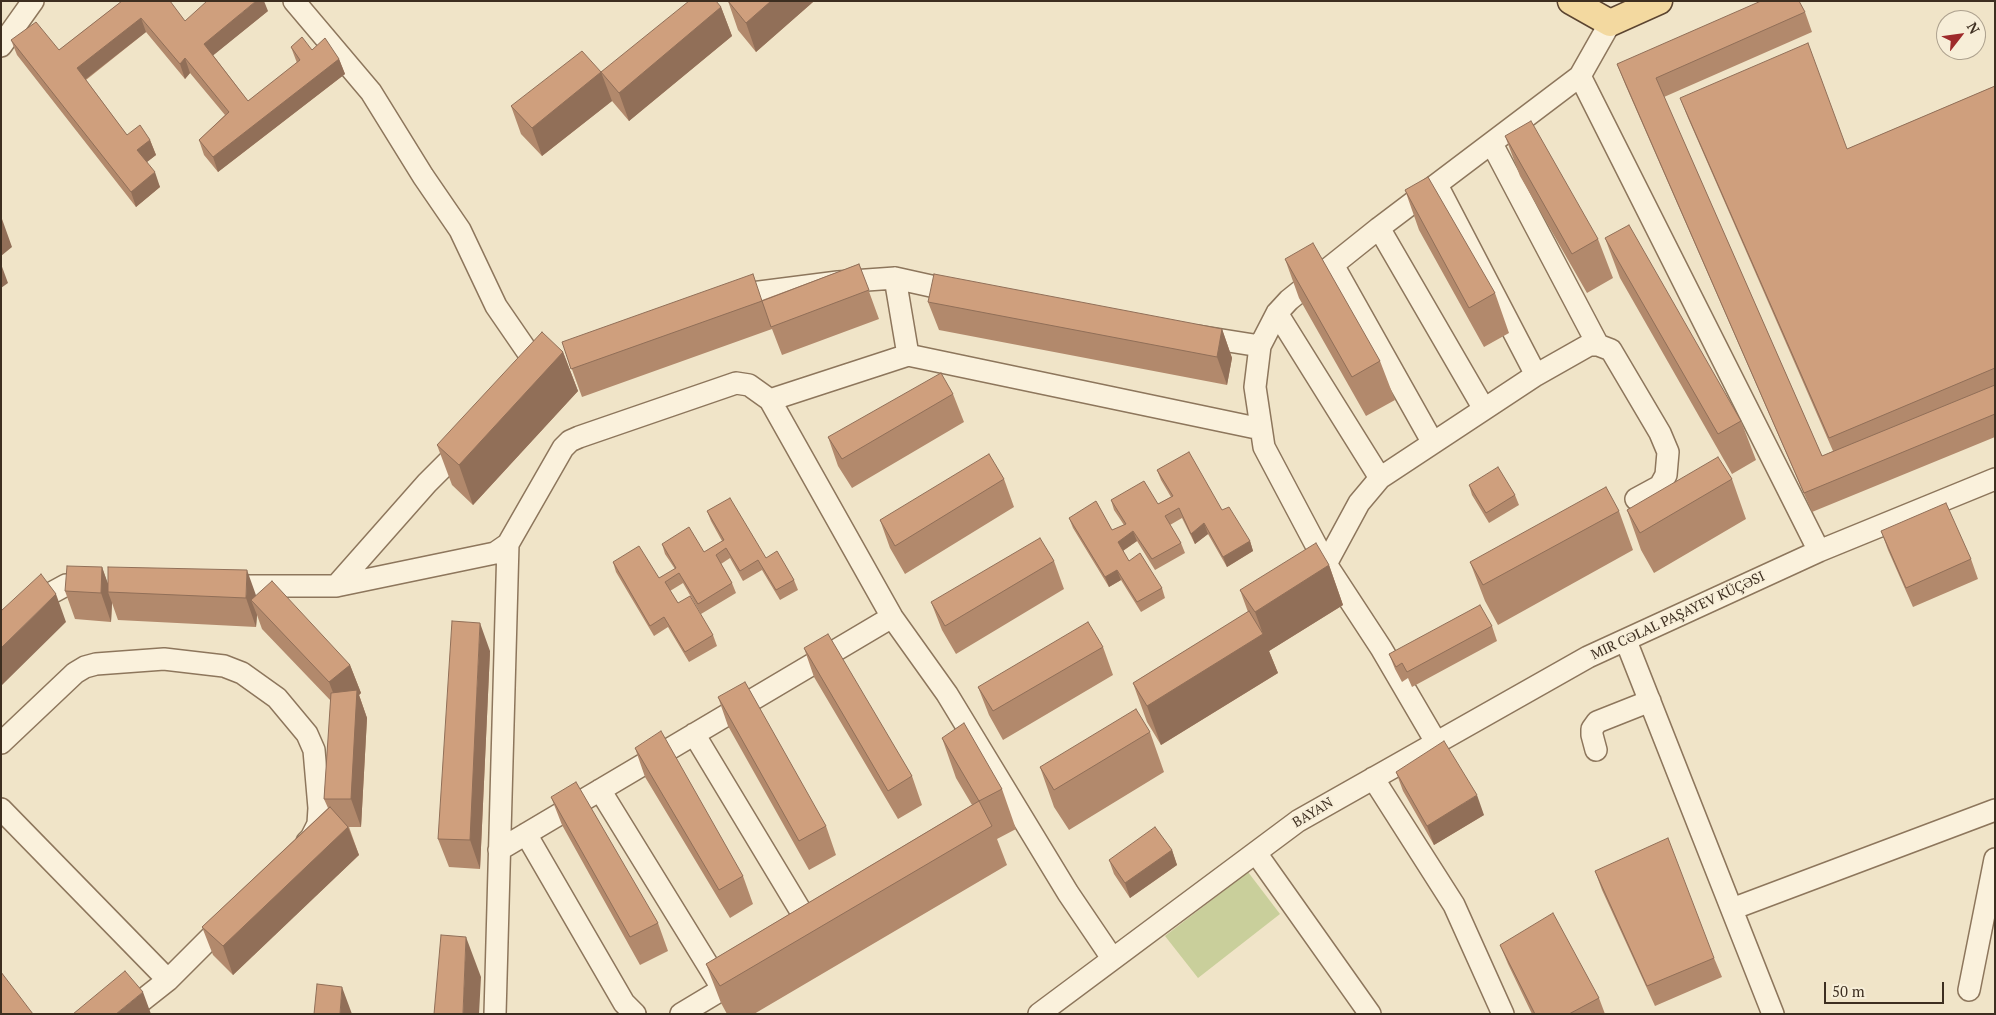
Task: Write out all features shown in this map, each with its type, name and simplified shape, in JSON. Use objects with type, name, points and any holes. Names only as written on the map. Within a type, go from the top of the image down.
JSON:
[{"type":"main road","points":[[1571,1],[1610,23],[1660,1]]},
{"type":"street","points":[[1,46],[33,1]]},
{"type":"street","points":[[294,1],[371,92],[423,176],[460,230],[496,306],[541,372]]},
{"type":"street","points":[[1436,742],[1381,648],[1324,574],[1264,447],[1255,387],[1260,346],[1277,313],[1289,300],[1379,228],[1580,76],[1610,23]]},
{"type":"street","points":[[1580,76],[1819,551]]},
{"type":"street","points":[[1492,144],[1598,345]]},
{"type":"street","points":[[1437,185],[1536,375]]},
{"type":"street","points":[[1379,228],[1484,409]]},
{"type":"street","points":[[1333,265],[1433,442]]},
{"type":"street","points":[[895,278],[908,355]]},
{"type":"street","points":[[717,304],[744,294],[838,282],[895,278],[975,295]]},
{"type":"street","points":[[1277,313],[1380,478]]},
{"type":"street","points":[[1176,333],[1260,346]]},
{"type":"street","points":[[1324,574],[1359,503],[1380,478],[1536,375],[1589,345],[1598,345],[1611,350],[1660,433],[1668,452],[1666,475],[1660,486],[1636,499]]},
{"type":"street","points":[[770,400],[908,355],[1261,429]]},
{"type":"street","points":[[206,586],[336,586],[495,553],[508,544],[563,448],[570,441],[736,384],[749,386],[770,400],[892,617],[947,694],[1053,868],[1112,958]]},
{"type":"street","points":[[336,586],[427,483],[476,433]]},
{"type":"street","name":"MIR CƏLAL PAŞAYEV KÜÇƏSI","points":[[1373,778],[1588,657],[1819,551],[1995,479]]},
{"type":"street","points":[[495,1014],[508,544]]},
{"type":"street","points":[[1,635],[44,597],[66,585],[116,585]]},
{"type":"street","points":[[500,850],[892,617]]},
{"type":"street","points":[[1626,641],[1773,1014]]},
{"type":"street","points":[[1,743],[75,673],[85,667],[96,664],[164,659],[224,666],[242,673],[277,698],[307,734],[314,750],[319,808],[318,824],[311,838],[291,858]]},
{"type":"street","points":[[1596,750],[1592,728],[1598,722],[1650,701]]},
{"type":"street","points":[[694,734],[814,935]]},
{"type":"street","points":[[1373,778],[1454,905],[1503,1014]]},
{"type":"street","name":"BAYAN","points":[[1039,1014],[1298,821],[1373,778]]},
{"type":"street","points":[[600,790],[722,989]]},
{"type":"street","points":[[1,809],[168,980]]},
{"type":"street","points":[[1732,910],[1995,810]]},
{"type":"street","points":[[526,834],[624,1003],[635,1014]]},
{"type":"street","points":[[1256,853],[1370,1014]]},
{"type":"street","points":[[1969,990],[1995,859]]},
{"type":"street","points":[[125,1014],[168,980],[243,906]]},
{"type":"street","points":[[680,1014],[756,969]]},
{"type":"green space","points":[[1248,872],[1280,914],[1198,978],[1165,936]]},
{"type":"building","points":[[122,1],[170,1],[185,21],[207,1],[256,1],[204,44],[248,101],[300,60],[291,47],[302,37],[312,50],[325,38],[339,59],[213,157],[199,140],[229,112],[185,58],[180,64],[141,18],[77,68],[127,135],[140,125],[150,140],[137,150],[155,172],[131,192],[11,40],[36,22],[59,50]]},
{"type":"building","points":[[689,1],[716,1],[721,7],[619,93],[601,72]]},
{"type":"building","points":[[728,1],[771,1],[746,23]]},
{"type":"building","points":[[1761,1],[1799,1],[1805,12],[1656,78],[1822,456],[1995,385],[1995,414],[1804,493],[1617,64]]},
{"type":"building","points":[[1808,43],[1847,149],[1995,86],[1995,368],[1829,438],[1680,98]]},
{"type":"building","points":[[582,51],[601,72],[532,128],[511,106]]},
{"type":"building","points":[[1531,121],[1598,239],[1572,254],[1505,136]]},
{"type":"building","points":[[1428,177],[1495,293],[1469,308],[1405,190]]},
{"type":"building","points":[[1629,225],[1741,421],[1718,434],[1605,238]]},
{"type":"building","points":[[1313,243],[1380,361],[1352,377],[1285,259]]},
{"type":"building","points":[[859,264],[869,290],[771,327],[762,301]]},
{"type":"building","points":[[753,274],[762,301],[571,369],[562,342]]},
{"type":"building","points":[[934,274],[1222,329],[1217,357],[928,302]]},
{"type":"building","points":[[542,332],[563,352],[459,465],[437,445]]},
{"type":"building","points":[[941,373],[953,394],[842,459],[828,437]]},
{"type":"building","points":[[1189,452],[1222,510],[1229,507],[1250,541],[1223,557],[1204,523],[1191,534],[1179,508],[1165,516],[1181,543],[1152,559],[1133,531],[1118,542],[1129,561],[1140,553],[1162,588],[1137,602],[1117,570],[1105,577],[1069,518],[1096,501],[1112,530],[1126,524],[1111,500],[1144,481],[1158,504],[1173,496],[1157,470]]},
{"type":"building","points":[[989,454],[1004,479],[895,546],[880,520]]},
{"type":"building","points":[[1718,457],[1732,479],[1640,533],[1627,510]]},
{"type":"building","points":[[1498,467],[1515,495],[1486,513],[1469,485]]},
{"type":"building","points":[[1606,487],[1619,511],[1483,585],[1470,562]]},
{"type":"building","points":[[730,498],[766,558],[777,551],[794,580],[776,590],[758,560],[740,571],[726,548],[716,555],[732,583],[698,604],[679,573],[665,582],[678,603],[690,596],[713,635],[685,652],[664,617],[650,626],[613,562],[639,546],[659,578],[676,568],[662,544],[689,527],[704,552],[724,540],[707,511]]},
{"type":"building","points":[[1946,503],[1971,559],[1906,588],[1881,531]]},
{"type":"building","points":[[1040,538],[1054,561],[945,626],[931,602]]},
{"type":"building","points":[[1316,543],[1329,565],[1255,612],[1240,590]]},
{"type":"building","points":[[67,566],[102,567],[101,593],[65,591]]},
{"type":"building","points":[[108,567],[247,570],[246,598],[108,592]]},
{"type":"building","points":[[41,574],[56,594],[1,648],[1,611]]},
{"type":"building","points":[[272,581],[350,665],[329,682],[251,600]]},
{"type":"building","points":[[1480,605],[1492,626],[1407,672],[1402,663],[1396,667],[1389,654]]},
{"type":"building","points":[[1249,611],[1263,634],[1147,706],[1133,683]]},
{"type":"building","points":[[452,621],[480,623],[470,840],[438,839]]},
{"type":"building","points":[[1088,622],[1103,647],[993,711],[978,687]]},
{"type":"building","points":[[828,634],[912,776],[888,791],[804,648]]},
{"type":"building","points":[[745,682],[826,826],[799,841],[718,697]]},
{"type":"building","points":[[357,690],[351,799],[324,799],[331,693]]},
{"type":"building","points":[[1136,709],[1150,732],[1054,790],[1040,767]]},
{"type":"building","points":[[964,723],[1002,789],[979,801],[942,738]]},
{"type":"building","points":[[661,731],[743,876],[719,890],[635,748]]},
{"type":"building","points":[[1444,741],[1477,795],[1427,826],[1396,772]]},
{"type":"building","points":[[576,782],[658,923],[630,937],[551,797]]},
{"type":"building","points":[[979,801],[992,826],[720,986],[706,964]]},
{"type":"building","points":[[330,807],[348,827],[223,946],[202,927]]},
{"type":"building","points":[[1155,827],[1172,850],[1125,883],[1109,860]]},
{"type":"building","points":[[1668,838],[1714,958],[1647,986],[1595,871]]},
{"type":"building","points":[[1553,913],[1599,998],[1569,1014],[1535,1014],[1500,945]]},
{"type":"building","points":[[441,935],[466,937],[463,1014],[434,1014]]},
{"type":"building","points":[[125,971],[143,992],[116,1014],[73,1014]]},
{"type":"building","points":[[1,972],[33,1014],[1,1014]]},
{"type":"building","points":[[317,984],[342,987],[340,1014],[314,1014]]}]
